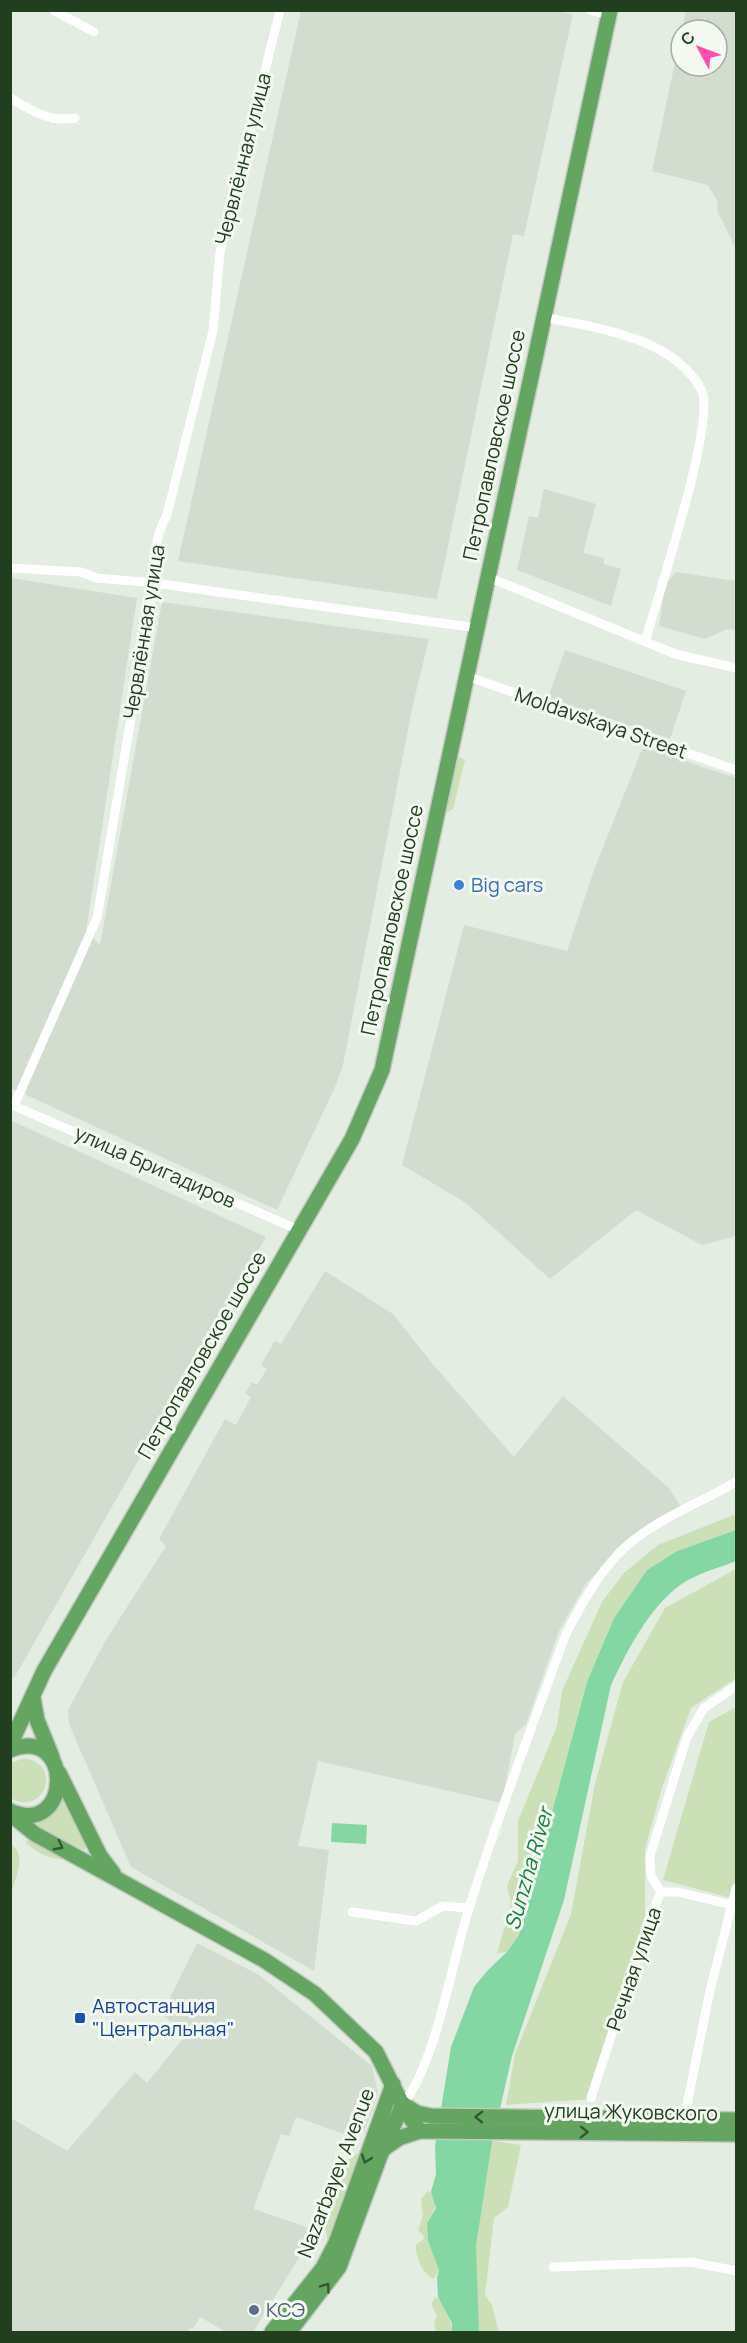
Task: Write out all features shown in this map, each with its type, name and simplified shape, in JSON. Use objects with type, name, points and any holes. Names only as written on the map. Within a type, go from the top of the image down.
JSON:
[{"type":"main road","name":"Петропавловское шоссе","points":[[10,1745],[44,1671],[352,1138],[382,1070],[609,13]]},
{"type":"main road","points":[[33,1698],[37,1720],[56,1766],[100,1856],[117,1878]]},
{"type":"main road","points":[[10,1750],[24,1746],[35,1748],[56,1766],[58,1792],[45,1809],[13,1819]]},
{"type":"main road","points":[[13,1819],[271,1964],[315,1994],[376,2052],[410,2120],[426,2132]]},
{"type":"main road","name":"Nazarbayev Avenue","points":[[272,2332],[326,2263],[336,2243],[393,2084]]},
{"type":"main road","points":[[403,2104],[417,2113],[431,2116],[526,2125]]},
{"type":"main road","points":[[377,2128],[403,2104]]},
{"type":"main road","name":"Nazarbayev Avenue","points":[[289,2332],[339,2267],[383,2149],[403,2104]]},
{"type":"main road","points":[[383,2149],[399,2138],[426,2132],[526,2125],[736,2120]]},
{"type":"main road","name":"улица Жуковского","points":[[526,2125],[736,2134]]},
{"type":"street","points":[[53,10],[94,32]]},
{"type":"street","name":"Червлённая улица","points":[[12,1105],[97,918],[154,583],[153,563],[160,528],[167,515],[213,331],[220,252],[280,10]]},
{"type":"street","points":[[590,10],[609,13]]},
{"type":"street","points":[[10,98],[42,116],[63,121],[75,118]]},
{"type":"street","points":[[543,317],[612,333],[663,351],[689,373],[702,391],[703,413],[691,487],[645,642]]},
{"type":"street","points":[[10,568],[81,572],[97,578],[154,583],[477,628]]},
{"type":"street","points":[[488,577],[675,654],[736,668]]},
{"type":"street","name":"Moldavskaya Street","points":[[466,676],[736,770]]},
{"type":"street","name":"улица Бригадиров","points":[[12,1105],[299,1230]]},
{"type":"street","points":[[403,2104],[414,2086],[430,2047],[469,1908],[566,1634],[593,1586],[619,1553],[639,1536],[736,1482]]},
{"type":"street","name":"Речная улица","points":[[591,2098],[650,1917],[662,1892],[651,1876],[650,1856],[687,1737],[704,1708],[736,1686]]},
{"type":"street","points":[[684,2120],[709,1995],[734,1906],[736,1888]]},
{"type":"street","points":[[662,1892],[678,1892],[734,1906]]},
{"type":"street","points":[[352,1912],[416,1921],[444,1906],[469,1908]]},
{"type":"street","points":[[553,2267],[691,2262],[736,2271]]},
{"type":"shaded area","points":[[301,11],[558,11],[573,14],[524,236],[513,234],[437,599],[178,561]]},
{"type":"shaded area","points":[[686,11],[736,11],[736,249],[717,210],[718,202],[708,185],[652,171],[672,78],[729,78],[729,18],[685,18]]},
{"type":"shaded area","points":[[544,489],[596,504],[583,553],[604,558],[604,564],[621,569],[611,606],[517,570],[529,516],[538,518]]},
{"type":"shaded area","points":[[676,572],[736,581],[736,630],[727,629],[705,639],[659,626],[665,585]]},
{"type":"shaded area","points":[[11,578],[137,598],[86,932],[100,945],[162,602],[429,639],[413,704],[343,1065],[336,1085],[277,1210],[11,1088]]},
{"type":"shaded area","points":[[565,650],[686,691],[670,739],[548,698]]},
{"type":"shaded area","points":[[643,747],[736,778],[736,1236],[702,1245],[636,1210],[550,1279],[466,1203],[402,1165],[464,925],[567,951],[594,870]]},
{"type":"shaded area","points":[[459,757],[465,760],[453,809],[442,815]]},
{"type":"shaded area","points":[[10,1120],[266,1237],[14,1678],[10,1675]]},
{"type":"shaded area","points":[[325,1271],[393,1314],[431,1362],[514,1457],[563,1396],[669,1488],[681,1507],[621,1546],[585,1585],[559,1631],[526,1724],[515,1734],[502,1803],[318,1761],[298,1846],[329,1850],[314,1971],[131,1867],[69,1724],[68,1710],[106,1640],[166,1546],[159,1539],[225,1419],[236,1425],[251,1397],[245,1393],[252,1382],[257,1385],[267,1369],[261,1365],[275,1341],[281,1344]]},
{"type":"shaded area","points":[[736,1514],[736,1530],[677,1551],[647,1570],[614,1618],[587,1682],[519,1935],[507,1952],[497,1953],[511,1904],[507,1886],[518,1861],[518,1821],[557,1726],[562,1691],[602,1602],[624,1573],[658,1545]]},
{"type":"shaded area","points":[[736,1530],[736,1561],[688,1580],[663,1600],[633,1641],[611,1685],[564,1900],[512,2056],[491,2148],[476,2246],[479,2332],[452,2332],[452,2323],[438,2297],[439,2270],[428,2241],[427,2223],[436,2208],[431,2192],[436,2174],[435,2146],[451,2047],[474,1987],[507,1952],[519,1935],[587,1682],[614,1618],[647,1570],[677,1551]]},
{"type":"shaded area","points":[[736,1569],[736,1678],[691,1708],[662,1788],[645,1849],[645,1919],[592,2099],[506,2105],[515,2054],[571,1914],[595,1784],[623,1682],[665,1608]]},
{"type":"shaded area","points":[[736,1707],[736,1877],[731,1898],[663,1880],[709,1722]]},
{"type":"shaded area","points":[[24,1758],[36,1763],[44,1770],[46,1779],[40,1796],[32,1801],[22,1802],[11,1798],[11,1763]]},
{"type":"shaded area","points":[[64,1793],[88,1846],[84,1850],[36,1826],[52,1813]]},
{"type":"shaded area","points":[[332,1823],[367,1825],[366,1844],[331,1842]]},
{"type":"shaded area","points":[[27,1840],[67,1860],[40,1853],[26,1843]]},
{"type":"shaded area","points":[[11,1845],[19,1854],[20,1861],[11,1894]]},
{"type":"shaded area","points":[[197,1943],[259,1975],[372,2066],[378,2093],[364,2133],[347,2135],[296,2117],[289,2136],[281,2134],[256,2201],[254,2209],[306,2227],[314,2241],[308,2243],[253,2332],[226,2332],[200,2317],[193,2329],[190,2328],[187,2332],[11,2332],[11,2118],[67,2151],[135,2072],[147,2083],[186,2035],[162,2014]]},
{"type":"shaded area","points":[[491,2142],[521,2145],[508,2207],[494,2218],[485,2295],[492,2305],[499,2332],[479,2332],[476,2327],[472,2261]]},
{"type":"shaded area","points":[[360,2152],[328,2241],[323,2217],[337,2170],[342,2163]]},
{"type":"shaded area","points":[[428,2191],[433,2194],[436,2205],[427,2223],[428,2241],[439,2270],[434,2279],[423,2269],[416,2249],[416,2244],[423,2240],[424,2236],[418,2230],[423,2216],[421,2199]]},
{"type":"shaded area","points":[[435,2297],[441,2300],[450,2320],[452,2332],[436,2332],[434,2323],[437,2316],[431,2304]]},
{"type":"place","name":"Big cars","points":[[459,885]]},
{"type":"place","name":"Автостанция \"Центральная\"","points":[[80,2018]]},
{"type":"place","name":"КСЭ","points":[[254,2310]]},
{"type":"water label","name":"Sunzha River","points":[[529,1869]]}]
